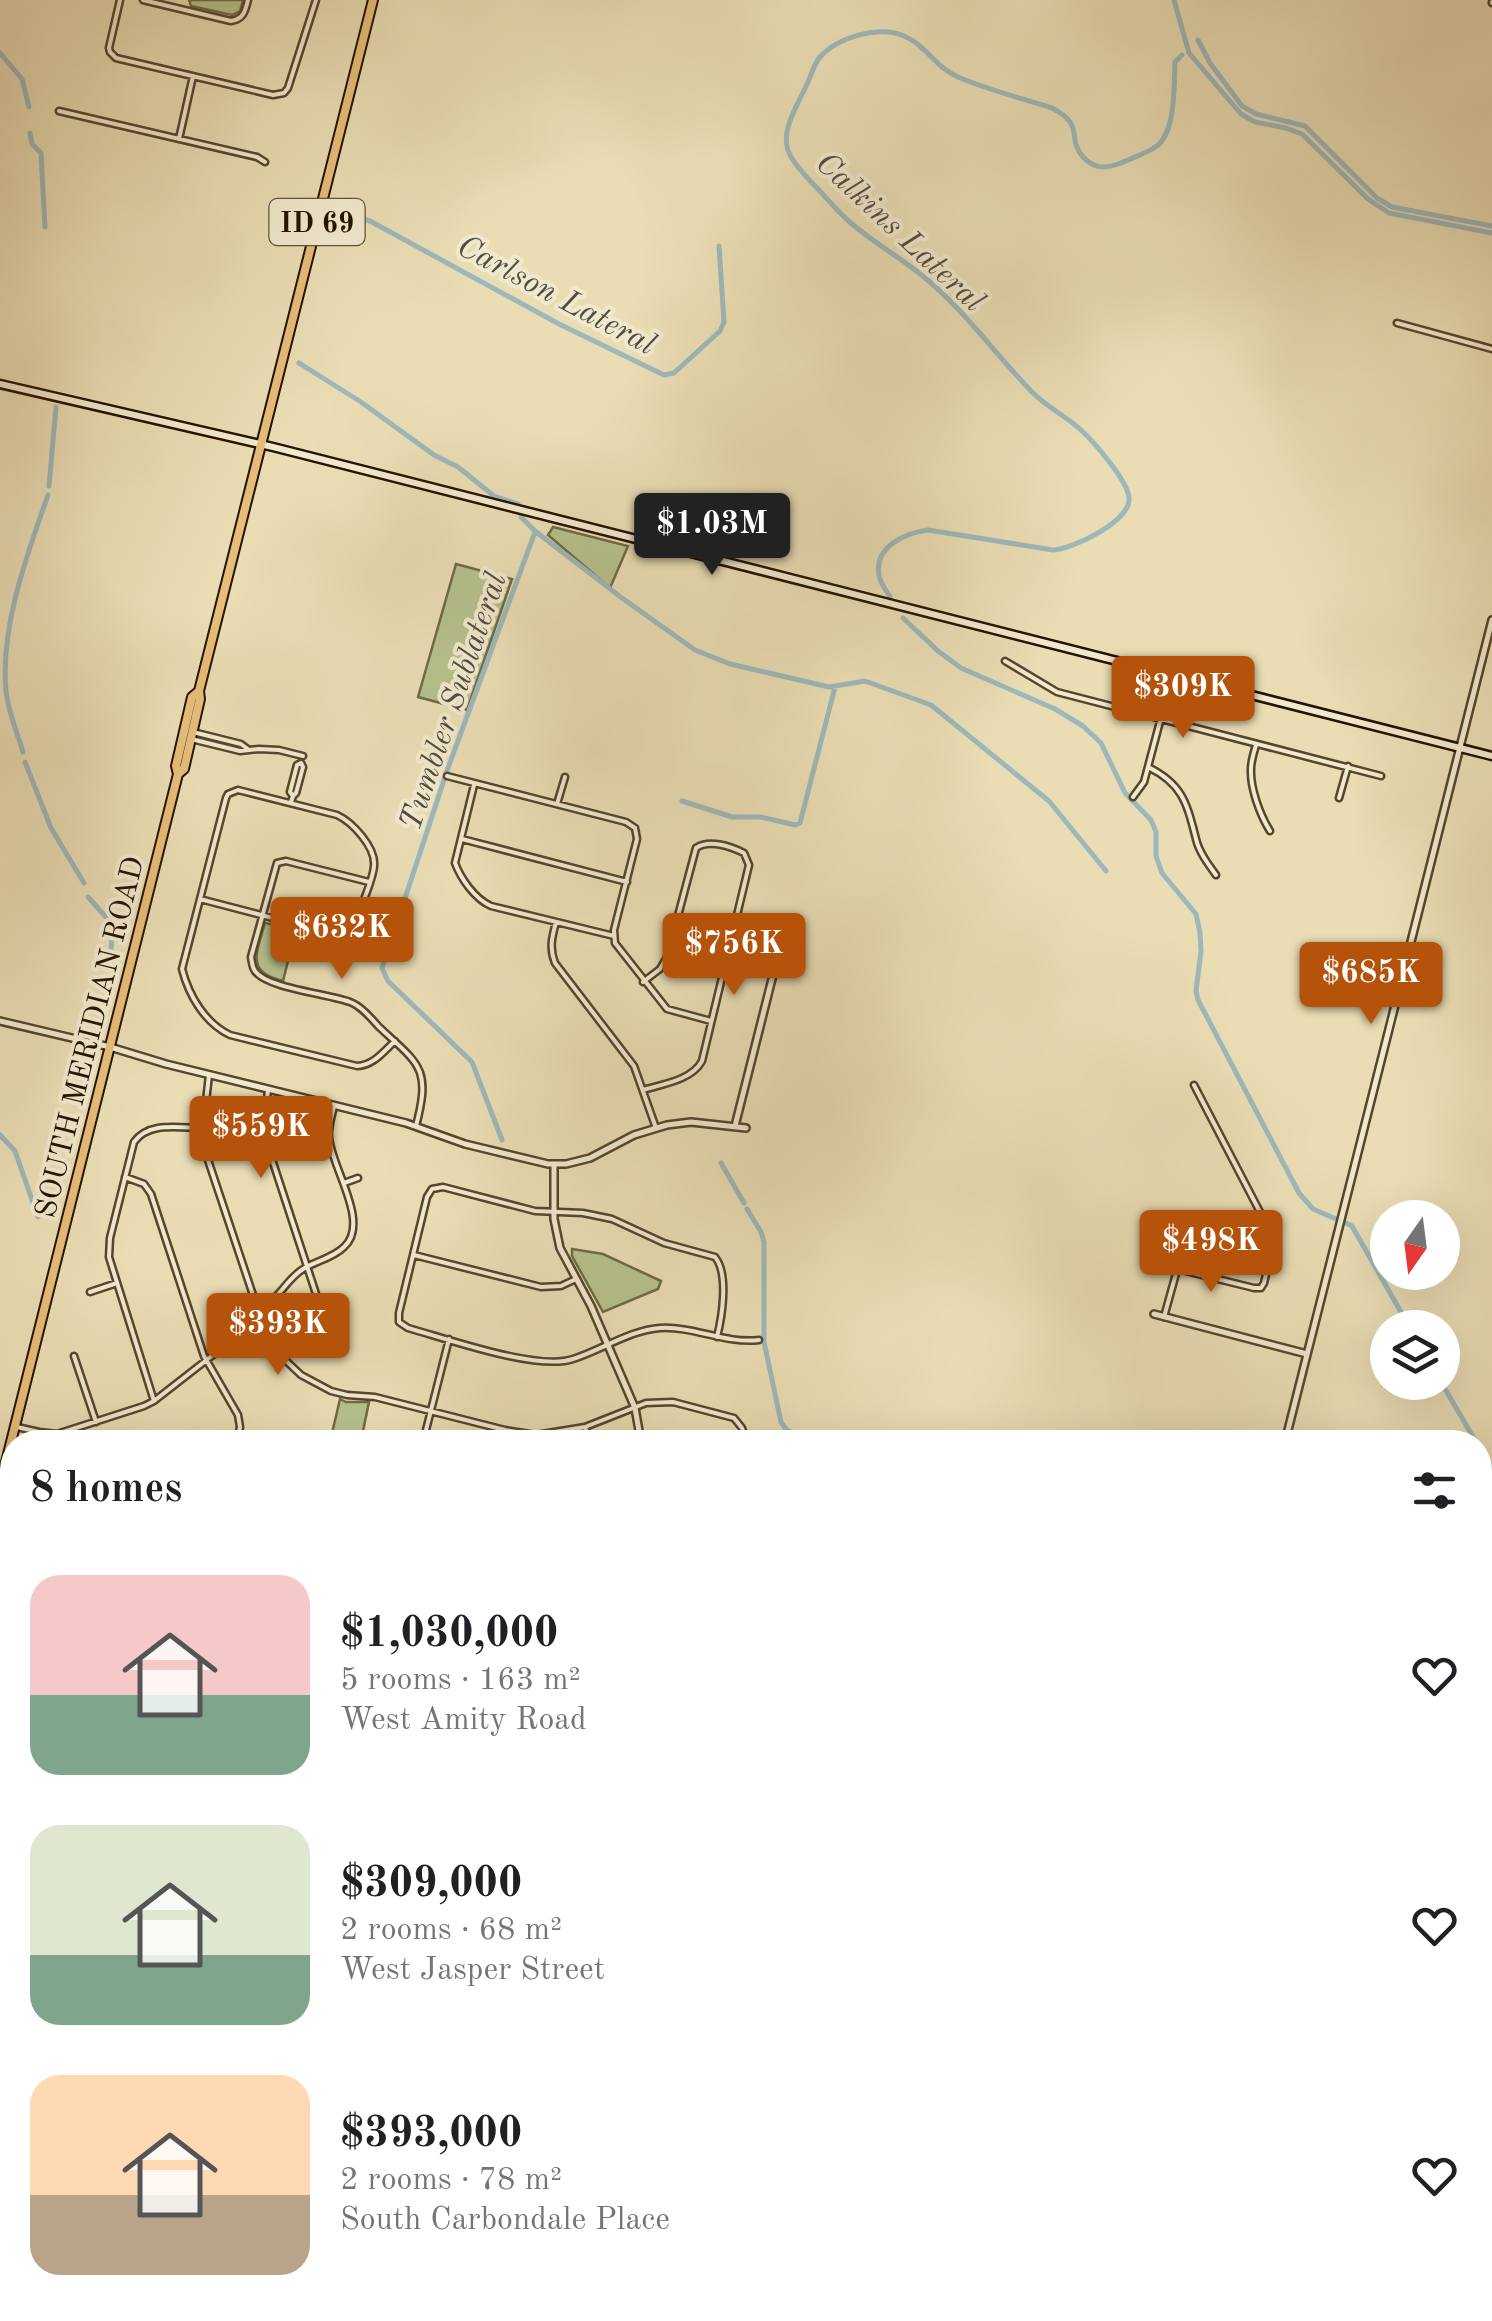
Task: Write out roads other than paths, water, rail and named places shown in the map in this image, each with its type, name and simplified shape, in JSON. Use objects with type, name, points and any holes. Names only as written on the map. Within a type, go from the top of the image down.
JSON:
[{"type":"main road","name":"SOUTH MERIDIAN ROAD","points":[[14,1430],[179,773],[176,766],[200,699],[197,692],[373,0]]},
{"type":"main road","points":[[0,384],[261,444],[1492,756]]},
{"type":"street","points":[[120,0],[109,45],[116,58],[273,95],[288,88],[316,0]]},
{"type":"street","points":[[143,0],[182,6],[232,21],[241,18],[248,0]]},
{"type":"street","points":[[179,139],[193,76]]},
{"type":"street","points":[[58,111],[266,162]]},
{"type":"street","points":[[1397,324],[1492,349]]},
{"type":"street","points":[[1288,1430],[1492,620]]},
{"type":"street","points":[[1004,661],[1057,692],[1381,776]]},
{"type":"street","points":[[1132,797],[1144,782],[1172,676]]},
{"type":"street","points":[[189,734],[241,744],[249,750],[303,753],[300,780],[291,803]]},
{"type":"street","points":[[1256,743],[1252,782],[1270,831]]},
{"type":"street","points":[[1339,798],[1348,766]]},
{"type":"street","points":[[1148,767],[1178,788],[1189,807],[1196,841],[1216,874]]},
{"type":"street","points":[[447,776],[626,822],[635,828],[637,839],[614,936],[618,950],[667,1009],[711,1021]]},
{"type":"street","points":[[557,804],[565,776]]},
{"type":"street","points":[[474,783],[455,863],[484,903],[614,936]]},
{"type":"street","points":[[200,900],[342,936],[348,934],[374,868],[373,854],[344,818],[232,791],[226,798],[182,969],[206,1018],[230,1035],[358,1066],[367,1066],[395,1042]]},
{"type":"street","points":[[1264,822],[1273,817]]},
{"type":"street","points":[[460,839],[627,882]]},
{"type":"street","points":[[643,982],[660,969],[667,957],[693,852],[700,844],[710,842],[740,850],[750,865],[702,1060],[691,1074],[644,1090]]},
{"type":"street","points":[[369,882],[286,860],[277,863],[251,956],[254,970],[268,981],[351,1002],[414,1060],[422,1077],[424,1096],[416,1126]]},
{"type":"street","points":[[556,922],[550,944],[554,963],[627,1054],[656,1128]]},
{"type":"street","points":[[726,962],[773,974]]},
{"type":"street","points":[[735,1126],[776,962]]},
{"type":"street","points":[[0,1021],[554,1164],[590,1158],[656,1128],[692,1122],[746,1128]]},
{"type":"street","points":[[208,1075],[203,1128],[208,1158],[266,1334],[290,1366],[322,1387],[347,1396],[375,1397],[510,1430]]},
{"type":"street","points":[[1165,1266],[1260,1288],[1274,1239],[1194,1084]]},
{"type":"street","points":[[268,1090],[265,1138],[318,1300],[324,1305]]},
{"type":"street","points":[[257,1308],[274,1301],[291,1278],[340,1251],[352,1237],[354,1220],[329,1139],[334,1106]]},
{"type":"street","points":[[154,1401],[116,1284],[109,1257],[110,1238],[134,1142],[141,1132],[154,1128],[203,1128]]},
{"type":"street","points":[[554,1164],[554,1213],[560,1248],[608,1345],[634,1408],[639,1430]]},
{"type":"street","points":[[125,1177],[144,1184],[151,1194],[206,1361],[238,1415],[239,1430]]},
{"type":"street","points":[[343,1183],[358,1178]]},
{"type":"street","points":[[718,1337],[722,1270],[713,1256],[664,1243],[612,1218],[583,1212],[535,1211],[443,1187],[432,1189],[398,1313],[399,1322],[408,1328],[542,1362],[574,1359],[661,1328],[743,1341],[759,1340]]},
{"type":"street","points":[[414,1256],[541,1287],[561,1286],[576,1279]]},
{"type":"street","points":[[1164,1317],[1177,1270]]},
{"type":"street","points":[[90,1292],[116,1284]]},
{"type":"street","points":[[1154,1314],[1307,1354]]},
{"type":"street","points":[[79,1430],[154,1401],[228,1347],[266,1334]]},
{"type":"street","points":[[426,1430],[449,1339]]},
{"type":"street","points":[[74,1356],[96,1422]]},
{"type":"street","points":[[569,1430],[646,1403],[673,1402],[727,1415],[740,1423],[742,1430]]},
{"type":"street","points":[[15,1426],[32,1430]]},
{"type":"waterway","points":[[1174,0],[1189,53],[1241,114],[1255,122],[1302,134],[1368,199],[1389,213],[1492,233]]},
{"type":"waterway","name":"Calkins Lateral","points":[[890,597],[880,578],[881,556],[893,543],[910,534],[928,530],[1053,550],[1086,539],[1111,524],[1121,516],[1129,498],[1117,472],[1087,436],[1033,393],[939,290],[847,219],[796,165],[786,138],[816,63],[837,44],[860,35],[883,32],[904,36],[958,77],[1063,114],[1084,158],[1093,165],[1106,167],[1149,151],[1163,139],[1173,107],[1175,62],[1182,55]]},
{"type":"waterway","name":"Calkins Lateral","points":[[1198,40],[1242,106],[1256,114],[1305,126],[1377,198],[1392,207],[1492,226]]},
{"type":"waterway","points":[[0,53],[22,79],[29,107]]},
{"type":"waterway","points":[[30,133],[32,144],[41,153],[45,227]]},
{"type":"waterway","name":"Carlson Lateral","points":[[341,212],[370,221],[559,324],[664,375],[674,373],[720,331],[724,322],[719,246]]},
{"type":"waterway","name":"Carlson Lateral","points":[[299,363],[434,455],[458,467],[494,496],[518,504]]},
{"type":"waterway","points":[[49,486],[56,407]]},
{"type":"waterway","points":[[23,752],[7,699],[7,642],[17,592],[48,495]]},
{"type":"waterway","name":"Carlson Lateral","points":[[521,517],[622,598],[695,650],[730,664],[829,687],[865,681],[931,705],[1049,801],[1106,871]]},
{"type":"waterway","name":"Tumbler Sublateral","points":[[502,1140],[472,1062],[388,981],[382,968],[448,768],[535,532]]},
{"type":"waterway","name":"Calkins Lateral","points":[[903,618],[961,668],[1055,709],[1101,743],[1125,793],[1151,820],[1162,873],[1196,914],[1201,951],[1198,1000],[1299,1193],[1313,1209],[1336,1219]]},
{"type":"waterway","points":[[682,801],[732,817],[800,823],[835,687]]},
{"type":"waterway","points":[[25,762],[51,828],[84,883]]},
{"type":"waterway","points":[[88,897],[113,925],[110,962],[114,971]]},
{"type":"waterway","points":[[0,1135],[15,1151],[38,1217]]},
{"type":"waterway","points":[[721,1163],[744,1203]]},
{"type":"waterway","points":[[747,1209],[764,1242],[764,1342],[781,1422],[788,1430]]},
{"type":"waterway","name":"Calkins Lateral","points":[[1346,1223],[1352,1226],[1400,1310]]},
{"type":"waterway","name":"Calkins Lateral","points":[[1452,1400],[1469,1430]]}]
